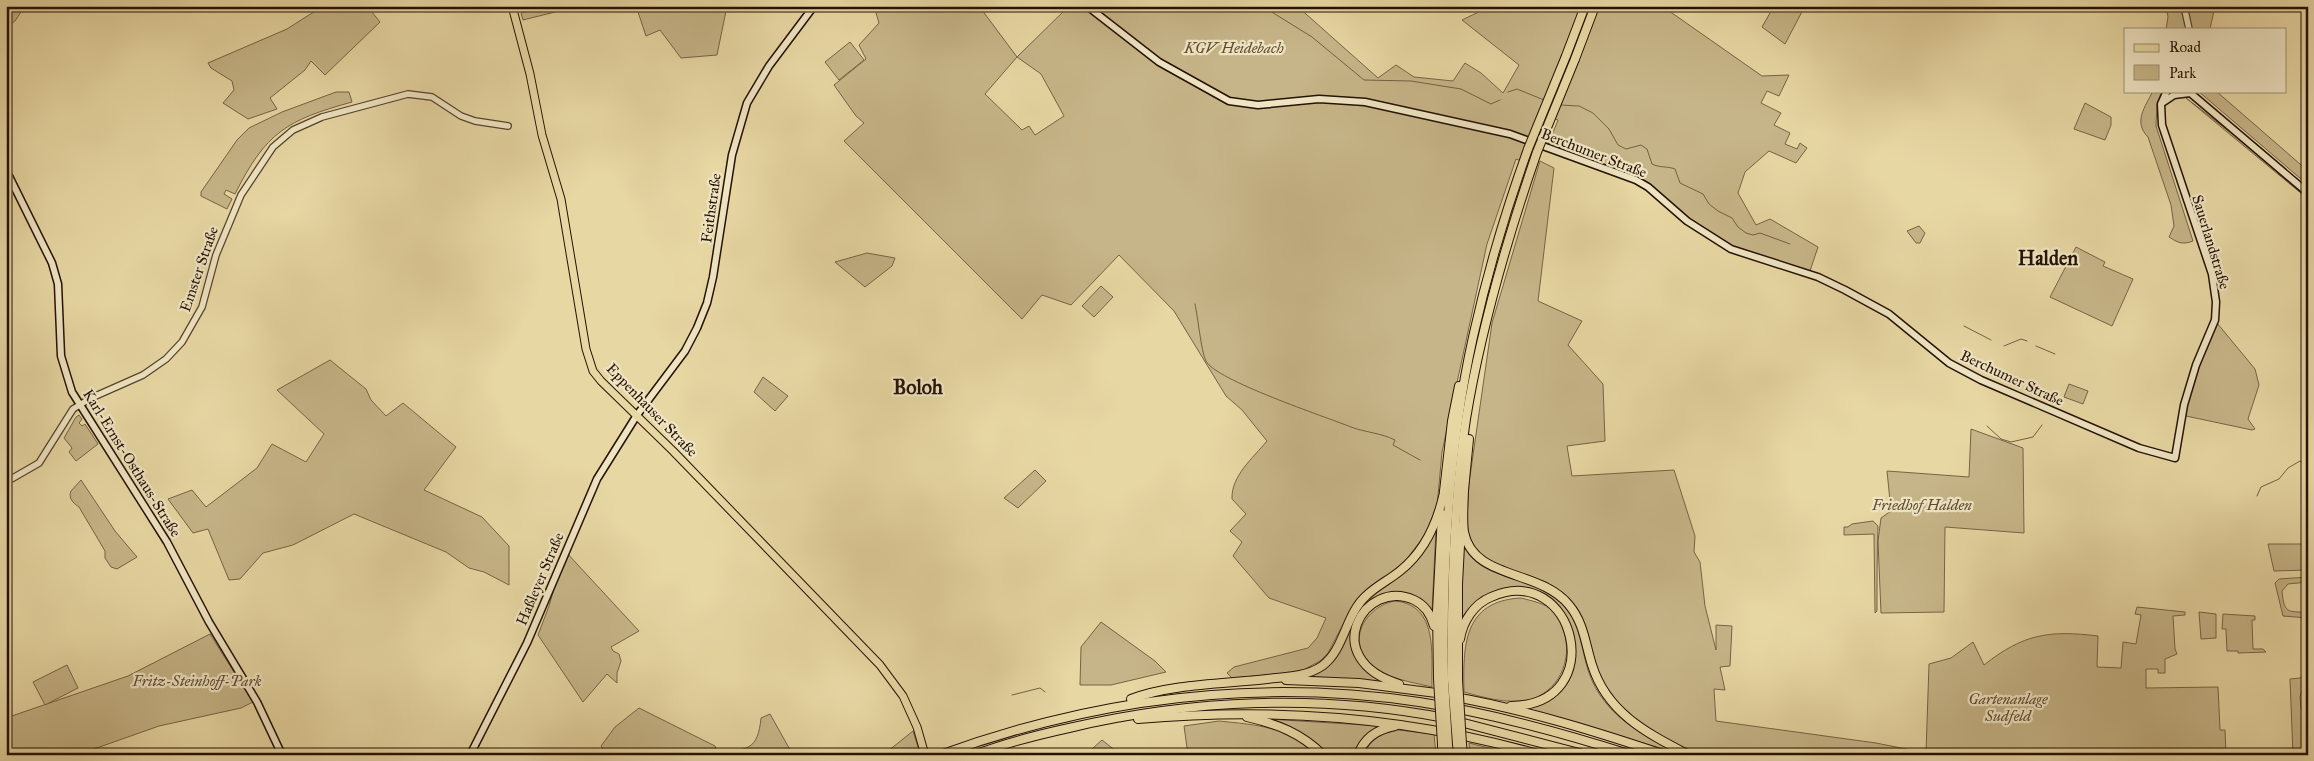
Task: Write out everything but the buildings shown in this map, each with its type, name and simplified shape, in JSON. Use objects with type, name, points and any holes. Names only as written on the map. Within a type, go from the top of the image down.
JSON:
[{"type":"highway","points":[[1438,656],[1438,569],[1443,497],[1452,421],[1464,364],[1493,256],[1528,149],[1585,6]]},
{"type":"highway","points":[[1442,755],[1445,744],[1454,530],[1466,420],[1499,269],[1537,152],[1596,6]]},
{"type":"highway","points":[[1457,663],[1458,574],[1464,487],[1471,421],[1485,331]]},
{"type":"highway","points":[[1463,755],[1459,744],[1448,680],[1444,568],[1455,441],[1472,338]]},
{"type":"highway","points":[[1464,487],[1464,531],[1473,552],[1488,565],[1544,584],[1561,596],[1581,624],[1595,674],[1607,697],[1638,728],[1689,755]]},
{"type":"highway","points":[[1114,706],[1144,694],[1304,674],[1322,666],[1329,659],[1360,602],[1408,564],[1424,544],[1435,524],[1443,497]]},
{"type":"highway","points":[[1448,680],[1457,663],[1464,624],[1476,607],[1486,599],[1508,592],[1517,591],[1539,597],[1556,609],[1565,620],[1572,641],[1571,664],[1563,681],[1555,690],[1539,701],[1528,705],[1501,706]]},
{"type":"highway","points":[[1420,690],[1384,679],[1364,666],[1359,657],[1354,639],[1359,620],[1370,606],[1382,599],[1399,595],[1408,597],[1418,602],[1432,618],[1438,656],[1448,680]]},
{"type":"highway","points":[[1256,680],[1359,683],[1420,690],[1501,706],[1617,738],[1666,755]]},
{"type":"highway","points":[[940,755],[1041,722],[1114,706],[1232,692],[1364,696],[1420,702],[1483,714],[1592,742],[1632,755]]},
{"type":"highway","points":[[974,755],[1034,736],[1114,718],[1172,709],[1236,704],[1315,703],[1360,706],[1422,714],[1477,724],[1587,755]]},
{"type":"highway","points":[[1114,718],[1291,714],[1402,724],[1541,755]]},
{"type":"highway","points":[[1236,715],[1270,722],[1293,732],[1323,755]]},
{"type":"highway","points":[[1358,755],[1360,748],[1372,735],[1388,727],[1402,724]]},
{"type":"highway","points":[[1445,744],[1449,755]]},
{"type":"highway","points":[[1458,755],[1459,744]]},
{"type":"highway","points":[[1516,748],[1527,755]]},
{"type":"main road","name":"Eppenhauser Straße","points":[[512,6],[530,74],[541,133],[561,199],[588,357],[601,381],[876,660],[903,696],[917,727],[926,755]]},
{"type":"main road","name":"Feithstraße","points":[[637,416],[685,351],[707,303],[714,277],[732,155],[747,103],[769,66],[814,6]]},
{"type":"main road","name":"Berchumer Straße","points":[[1087,6],[1151,56],[1229,101],[1258,105],[1319,99],[1365,102],[1510,134],[1636,180],[1648,187],[1687,221],[1731,249],[1818,277],[1836,286],[1889,314],[1949,363],[1981,380],[2140,448],[2175,458]]},
{"type":"main road","name":"Sauerlandstraße","points":[[2167,92],[2161,104],[2162,125],[2212,274],[2216,302],[2215,320],[2196,365],[2184,405],[2175,458]]},
{"type":"main road","points":[[2161,104],[2174,95],[2189,92],[2308,193]]},
{"type":"main road","name":"Karl-Ernst-Osthaus-Straße","points":[[6,170],[56,276],[60,298],[61,356],[68,382],[79,405],[167,542],[209,622],[257,702],[282,755]]},
{"type":"main road","name":"Haßleyer Straße","points":[[470,755],[527,643],[597,479],[637,416]]},
{"type":"street","points":[[2184,6],[2189,28]]},
{"type":"street","name":"Emster Straße","points":[[6,482],[39,463],[68,414],[79,405],[143,375],[166,358],[182,342],[202,307],[216,255],[241,195],[273,147],[293,130],[322,117],[408,94],[432,98],[461,116],[475,121],[508,126]]},
{"type":"green space","points":[[6,6],[13,6],[21,12],[15,21],[6,28]]},
{"type":"green space","points":[[323,6],[367,6],[380,22],[325,75],[311,61],[305,70],[270,98],[277,109],[248,119],[223,103],[234,90],[232,81],[211,68],[208,63],[287,29]]},
{"type":"green space","points":[[553,6],[579,6],[523,20],[521,13]]},
{"type":"green space","points":[[636,6],[727,6],[717,55],[681,58],[660,30],[646,36]]},
{"type":"green space","name":"KGV Heidebach","points":[[874,6],[979,6],[1017,57],[1069,6],[1297,6],[1378,78],[1396,65],[1414,77],[1453,81],[1465,63],[1481,73],[1503,93],[1519,65],[1462,20],[1491,6],[1662,6],[1762,76],[1789,75],[1779,96],[1767,91],[1761,103],[1781,113],[1774,125],[1790,133],[1785,144],[1797,149],[1800,143],[1807,148],[1796,163],[1769,151],[1745,172],[1738,193],[1756,225],[1770,219],[1818,247],[1809,274],[1733,249],[1687,221],[1648,187],[1547,148],[1558,120],[1542,114],[1524,162],[1516,159],[1487,244],[1442,452],[1437,507],[1425,535],[1405,561],[1360,597],[1351,609],[1328,653],[1320,661],[1303,670],[1289,673],[1232,678],[1227,673],[1234,667],[1308,648],[1317,638],[1326,618],[1269,598],[1233,556],[1242,542],[1230,531],[1246,514],[1232,499],[1235,483],[1244,468],[1267,441],[1242,410],[1226,396],[1174,311],[1119,255],[1071,305],[1042,295],[1022,319],[844,141],[864,123],[856,116],[834,85],[866,59],[859,45],[879,23]],"holes":[[[1017,57],[1041,74],[1064,116],[1035,135],[1029,126],[1022,130],[985,94]]]},
{"type":"green space","points":[[1774,6],[1805,6],[1785,44],[1762,27]]},
{"type":"green space","points":[[2166,6],[2182,6],[2186,28],[2166,28],[2168,17]]},
{"type":"green space","points":[[2186,6],[2215,6],[2210,28],[2192,28]]},
{"type":"green space","points":[[850,42],[864,60],[839,80],[825,62]]},
{"type":"green space","points":[[336,92],[349,92],[352,102],[311,115],[281,132],[269,142],[257,156],[235,194],[226,190],[224,194],[232,199],[227,209],[201,196],[201,192],[237,140],[249,128],[282,112]]},
{"type":"green space","points":[[2152,92],[2162,92],[2157,104],[2156,126],[2193,241],[2181,243],[2169,237],[2174,226],[2171,205],[2148,137],[2141,126],[2144,109]]},
{"type":"green space","points":[[2199,92],[2217,92],[2308,171],[2308,185]]},
{"type":"green space","points":[[2186,98],[2243,142],[2308,199]]},
{"type":"green space","points":[[2085,103],[2111,117],[2111,125],[2105,140],[2074,129]]},
{"type":"green space","name":"Gartenanlage Sudfeld","points":[[1540,161],[1554,168],[1538,301],[1582,321],[1568,345],[1603,384],[1605,441],[1567,446],[1572,476],[1674,470],[1695,536],[1694,552],[1700,562],[1705,606],[1716,650],[1716,625],[1732,626],[1730,666],[1720,667],[1725,690],[1714,689],[1716,721],[1876,743],[1926,753],[1929,664],[1951,658],[1973,642],[1984,665],[2011,647],[2024,641],[2051,634],[2081,634],[2098,636],[2097,667],[2121,668],[2123,642],[2136,644],[2141,615],[2135,614],[2137,607],[2185,612],[2185,615],[2173,616],[2177,654],[2165,659],[2165,673],[2158,673],[2158,669],[2146,669],[2146,688],[2218,687],[2220,730],[2225,730],[2226,755],[1696,755],[1634,721],[1613,700],[1601,680],[1578,611],[1570,601],[1558,589],[1546,582],[1497,566],[1482,557],[1475,548],[1468,533],[1469,483],[1492,323]]},
{"type":"green space","points":[[1919,226],[1925,233],[1920,243],[1916,243],[1907,231]]},
{"type":"green space","points":[[2076,247],[2105,262],[2103,266],[2133,279],[2112,326],[2050,297]]},
{"type":"green space","points":[[867,253],[895,258],[892,266],[865,287],[835,262]]},
{"type":"green space","points":[[1101,286],[1113,297],[1094,317],[1082,306]]},
{"type":"green space","points":[[2217,323],[2255,369],[2259,385],[2248,419],[2255,429],[2252,430],[2186,416],[2188,393],[2192,381]]},
{"type":"green space","points":[[330,360],[366,389],[371,400],[386,416],[403,403],[456,447],[424,490],[482,517],[509,546],[509,585],[484,572],[469,568],[446,552],[354,514],[293,545],[263,553],[240,579],[229,580],[208,529],[193,533],[168,499],[192,490],[206,507],[257,468],[272,444],[306,462],[324,434],[277,390]]},
{"type":"green space","points":[[763,377],[788,396],[775,411],[754,392]]},
{"type":"green space","points":[[2069,384],[2088,391],[2083,404],[2064,397]]},
{"type":"green space","points":[[79,415],[82,419],[79,423],[82,426],[85,424],[98,444],[76,461],[69,452],[72,448],[64,438]]},
{"type":"green space","name":"Friedhof Halden","points":[[1971,429],[2023,448],[2024,533],[1945,527],[1944,612],[1881,613],[1878,541],[1881,518],[1891,511],[1887,471],[1969,477]]},
{"type":"green space","points":[[1035,470],[1046,481],[1018,508],[1004,498]]},
{"type":"green space","points":[[81,480],[115,531],[137,557],[117,569],[111,567],[105,558],[105,551],[79,507],[71,498],[71,491]]},
{"type":"green space","points":[[1873,521],[1878,526],[1877,611],[1875,613],[1874,534],[1844,535],[1844,527]]},
{"type":"green space","points":[[1436,528],[1432,611],[1412,597],[1393,593],[1375,598],[1360,610],[1352,627],[1352,646],[1361,665],[1382,682],[1305,676],[1323,668],[1354,616],[1368,598],[1384,586]]},
{"type":"green space","points":[[2268,544],[2308,544],[2308,570],[2274,571]]},
{"type":"green space","points":[[1463,545],[1471,557],[1482,566],[1535,586],[1560,600],[1575,621],[1592,680],[1610,708],[1636,730],[1682,755],[1527,709],[1541,704],[1554,696],[1568,678],[1575,645],[1569,623],[1556,605],[1538,594],[1517,589],[1495,591],[1475,603],[1459,623]]},
{"type":"green space","points":[[565,551],[639,631],[611,647],[613,651],[619,654],[621,661],[617,673],[617,683],[607,674],[583,702],[538,635],[549,606]]},
{"type":"green space","points":[[2308,577],[2308,582],[2288,584],[2282,591],[2284,604],[2288,610],[2308,612],[2308,618],[2283,616],[2275,583],[2279,579]]},
{"type":"green space","points":[[1521,598],[1550,608],[1560,620],[1567,648],[1566,659],[1558,679],[1542,694],[1524,701],[1498,700],[1464,692],[1466,643],[1470,629],[1477,617],[1487,607],[1502,601]]},
{"type":"green space","points":[[1395,601],[1409,605],[1419,612],[1426,622],[1430,634],[1432,687],[1384,673],[1371,664],[1363,655],[1360,645],[1362,626],[1375,610]]},
{"type":"green space","points":[[2199,612],[2216,614],[2216,638],[2201,639]]},
{"type":"green space","points":[[2223,614],[2255,616],[2255,620],[2252,620],[2253,649],[2263,649],[2266,652],[2238,653],[2238,651],[2227,651],[2226,629],[2222,629]]},
{"type":"green space","points":[[1101,622],[1155,661],[1166,672],[1111,685],[1080,685],[1081,647]]},
{"type":"green space","name":"Fritz-Steinhoff-Park","points":[[210,634],[253,702],[241,708],[159,726],[77,755],[6,755],[6,718],[128,676]]},
{"type":"green space","points":[[67,665],[78,688],[45,705],[33,682]]},
{"type":"green space","points":[[2308,673],[2300,697],[2301,707],[2308,723],[2308,755],[2293,755],[2290,679],[2300,678]]},
{"type":"green space","points":[[639,708],[715,746],[717,751],[743,749],[754,743],[761,718],[770,714],[793,755],[607,755],[601,746],[615,727]]},
{"type":"green space","points":[[1267,719],[1381,726],[1364,738],[1354,755],[1327,755],[1300,732]]},
{"type":"green space","points":[[1219,721],[1259,726],[1283,733],[1305,745],[1316,755],[1188,755],[1184,726]]},
{"type":"green space","points":[[1398,730],[1434,734],[1436,755],[1364,755],[1377,738]]},
{"type":"green space","points":[[913,731],[920,754],[883,755]]},
{"type":"green space","points":[[1102,740],[1121,755],[1094,755],[1092,749]]},
{"type":"green space","points":[[1469,743],[1517,755],[1470,755]]},
{"type":"waterway","points":[[1262,6],[1312,37],[1364,80],[1411,81],[1461,89],[1491,104],[1500,100]]},
{"type":"waterway","points":[[1508,92],[1517,89],[1544,100]]},
{"type":"waterway","points":[[1560,105],[1579,106],[1593,113],[1609,129],[1618,145],[1626,149],[1641,145],[1647,149],[1652,164],[1675,169],[1680,183],[1703,194],[1709,204],[1732,218],[1738,227],[1746,233],[1753,235],[1760,233],[1790,244]]},
{"type":"waterway","points":[[1195,304],[1204,356],[1214,369],[1249,388],[1351,427],[1395,440],[1393,445],[1420,460]]},
{"type":"waterway","points":[[1964,326],[1991,340]]},
{"type":"waterway","points":[[2004,346],[2021,339],[2027,341]]},
{"type":"waterway","points":[[2036,346],[2055,354]]},
{"type":"waterway","points":[[1987,426],[2001,439],[2011,442],[2033,437],[2042,425]]},
{"type":"waterway","points":[[2257,496],[2261,487],[2279,479],[2288,468],[2300,461],[2308,468]]},
{"type":"waterway","points":[[1012,695],[1040,688],[1045,692]]},
{"type":"district","name":"Halden","points":[[2048,258]]},
{"type":"district","name":"Boloh","points":[[918,387]]}]
